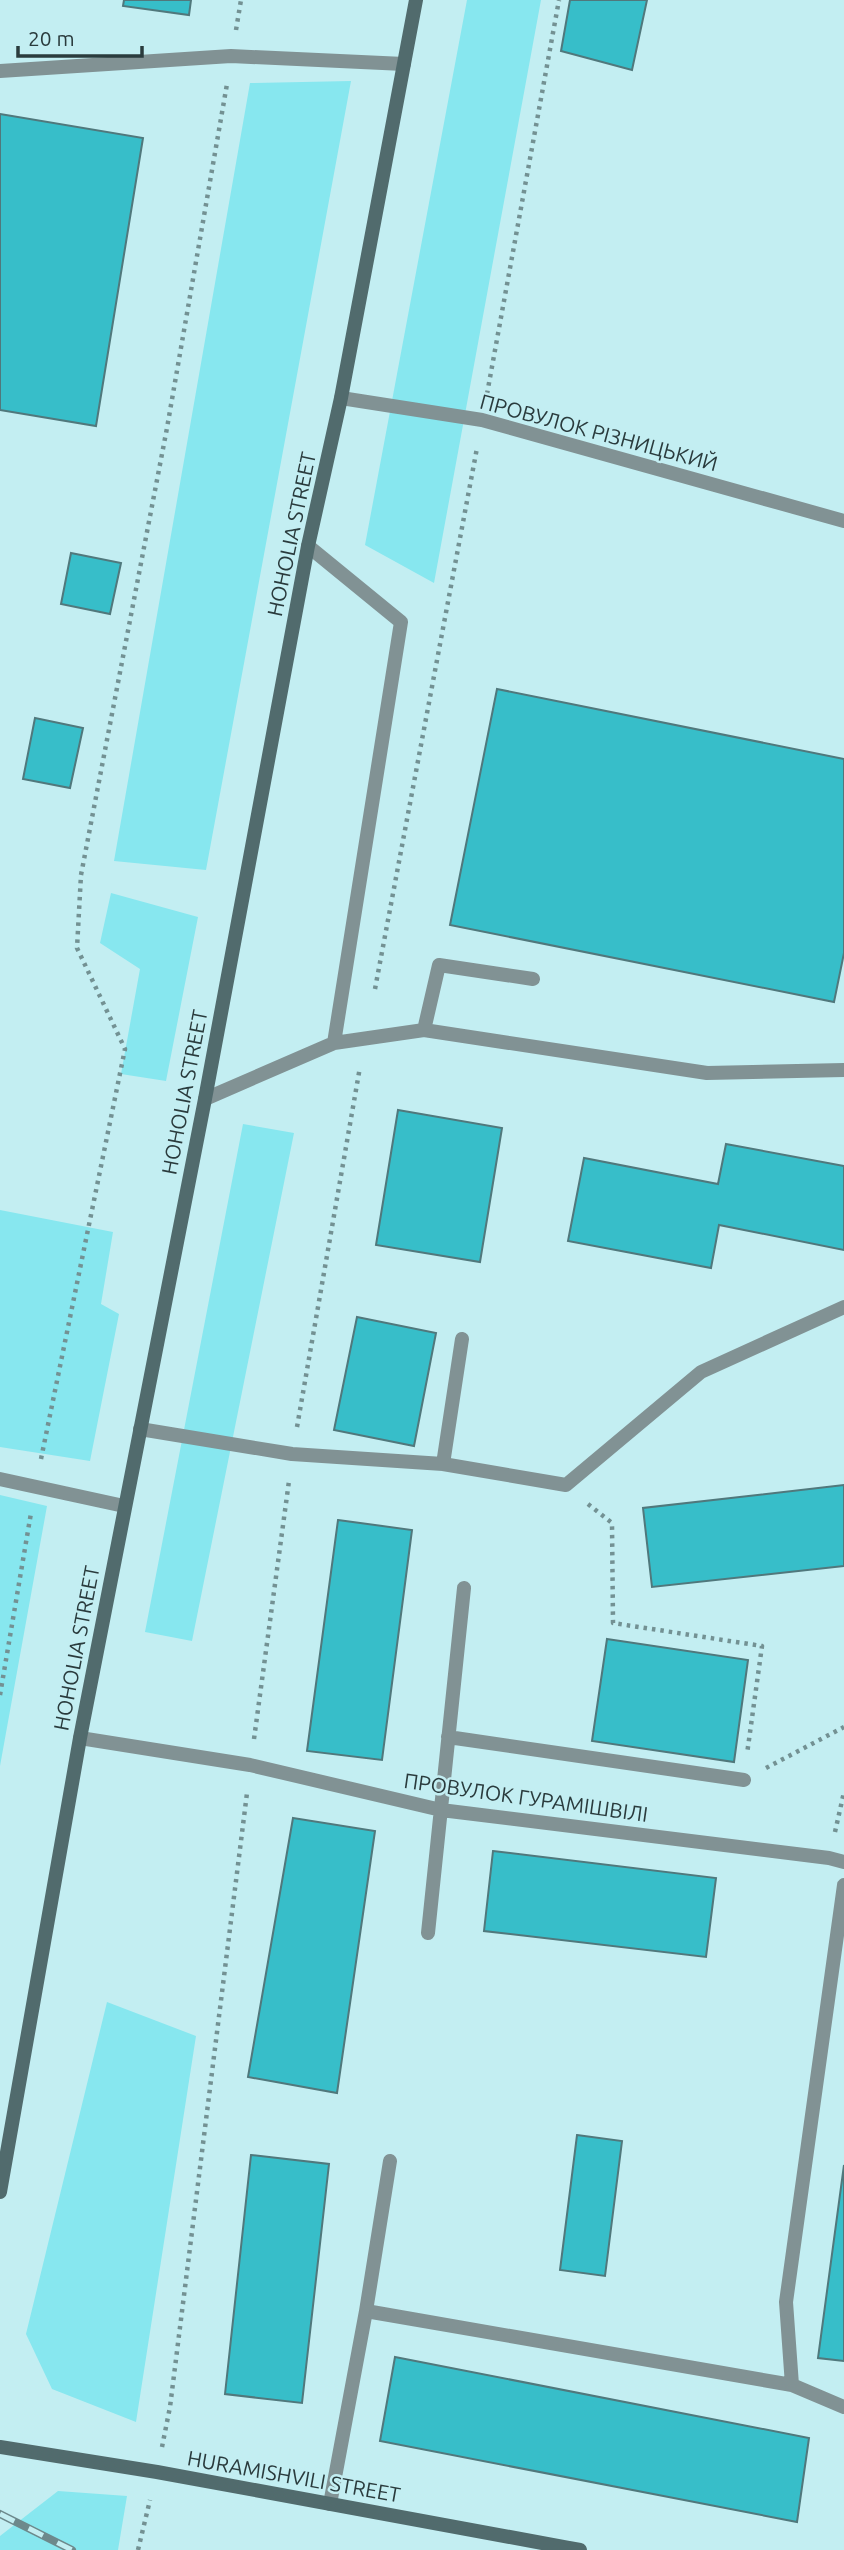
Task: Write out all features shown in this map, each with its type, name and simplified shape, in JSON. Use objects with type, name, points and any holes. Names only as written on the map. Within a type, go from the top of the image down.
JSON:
[{"type":"street","name":"HOHOLIA STREET","points":[[0,2192],[124,1506],[205,1099],[309,546],[341,398],[416,0]]},
{"type":"street","points":[[0,71],[231,56],[404,64]]},
{"type":"street","name":"ПРОВУЛОК РІЗНИЦЬКИЙ","points":[[341,398],[482,421],[844,521]]},
{"type":"street","points":[[309,546],[401,622],[334,1044]]},
{"type":"street","points":[[424,1030],[439,965],[533,979]]},
{"type":"street","points":[[205,1099],[334,1044],[424,1030],[707,1073],[844,1070]]},
{"type":"street","points":[[140,1429],[292,1454],[443,1464],[566,1485],[701,1372],[844,1307]]},
{"type":"street","points":[[443,1464],[462,1339]]},
{"type":"street","points":[[0,1479],[124,1506]]},
{"type":"street","points":[[428,1933],[464,1588]]},
{"type":"street","points":[[448,1737],[744,1780]]},
{"type":"street","name":"ПРОВУЛОК ГУРАМІШВІЛІ","points":[[80,1738],[250,1765],[441,1810],[829,1857],[844,1862]]},
{"type":"street","points":[[793,2385],[786,2302],[844,1885]]},
{"type":"street","points":[[330,2504],[366,2311],[390,2161]]},
{"type":"street","points":[[366,2311],[793,2385],[844,2407]]},
{"type":"street","name":"HURAMISHVILI STREET","points":[[0,2447],[580,2550]]},
{"type":"path","points":[[0,1695],[35,1485],[125,1049],[77,948],[81,876],[167,428],[240,0]]},
{"type":"path","points":[[138,2550],[170,2407],[250,1765],[292,1454],[365,1039],[559,0]]},
{"type":"path","points":[[566,1485],[612,1523],[613,1622],[762,1646],[744,1780]]},
{"type":"path","points":[[744,1780],[844,1727]]},
{"type":"path","points":[[829,1857],[844,1792]]},
{"type":"shaded area","points":[[467,0],[541,0],[434,583],[365,545]]},
{"type":"shaded area","points":[[351,81],[206,870],[114,861],[250,83]]},
{"type":"shaded area","points":[[111,893],[198,917],[166,1081],[121,1074],[140,969],[100,943]]},
{"type":"shaded area","points":[[243,1124],[294,1133],[192,1641],[145,1632]]},
{"type":"shaded area","points":[[0,1210],[113,1232],[101,1304],[119,1314],[90,1461],[0,1447]]},
{"type":"shaded area","points":[[0,1495],[47,1506],[0,1766]]},
{"type":"shaded area","points":[[107,2002],[196,2036],[136,2422],[52,2389],[26,2334]]},
{"type":"shaded area","points":[[58,2491],[127,2496],[118,2550],[0,2550],[0,2536]]},
{"type":"building","points":[[124,0],[191,0],[189,15],[123,6]]},
{"type":"building","points":[[570,0],[647,0],[632,70],[561,51]]},
{"type":"building","points":[[0,114],[143,138],[96,426],[0,410]]},
{"type":"building","points":[[71,553],[121,563],[110,614],[61,604]]},
{"type":"building","points":[[497,689],[844,759],[844,953],[834,1002],[450,925]]},
{"type":"building","points":[[35,718],[83,728],[70,788],[23,779]]},
{"type":"building","points":[[398,1110],[502,1128],[480,1262],[376,1245]]},
{"type":"building","points":[[726,1144],[844,1166],[844,1250],[719,1225],[711,1268],[568,1241],[584,1158],[718,1184]]},
{"type":"building","points":[[357,1317],[436,1333],[414,1446],[334,1430]]},
{"type":"building","points":[[844,1485],[844,1566],[652,1587],[643,1508]]},
{"type":"building","points":[[338,1520],[412,1530],[382,1760],[307,1751]]},
{"type":"building","points":[[607,1639],[748,1660],[734,1762],[592,1741]]},
{"type":"building","points":[[293,1818],[375,1831],[337,2093],[248,2077]]},
{"type":"building","points":[[493,1851],[716,1878],[706,1957],[484,1931]]},
{"type":"building","points":[[577,2135],[622,2141],[605,2276],[560,2270]]},
{"type":"building","points":[[251,2155],[329,2164],[302,2403],[225,2394]]},
{"type":"building","points":[[844,2165],[844,2361],[818,2358]]},
{"type":"building","points":[[395,2357],[809,2438],[797,2522],[380,2441]]},
{"type":"railway","points":[[0,2514],[72,2550]]}]
